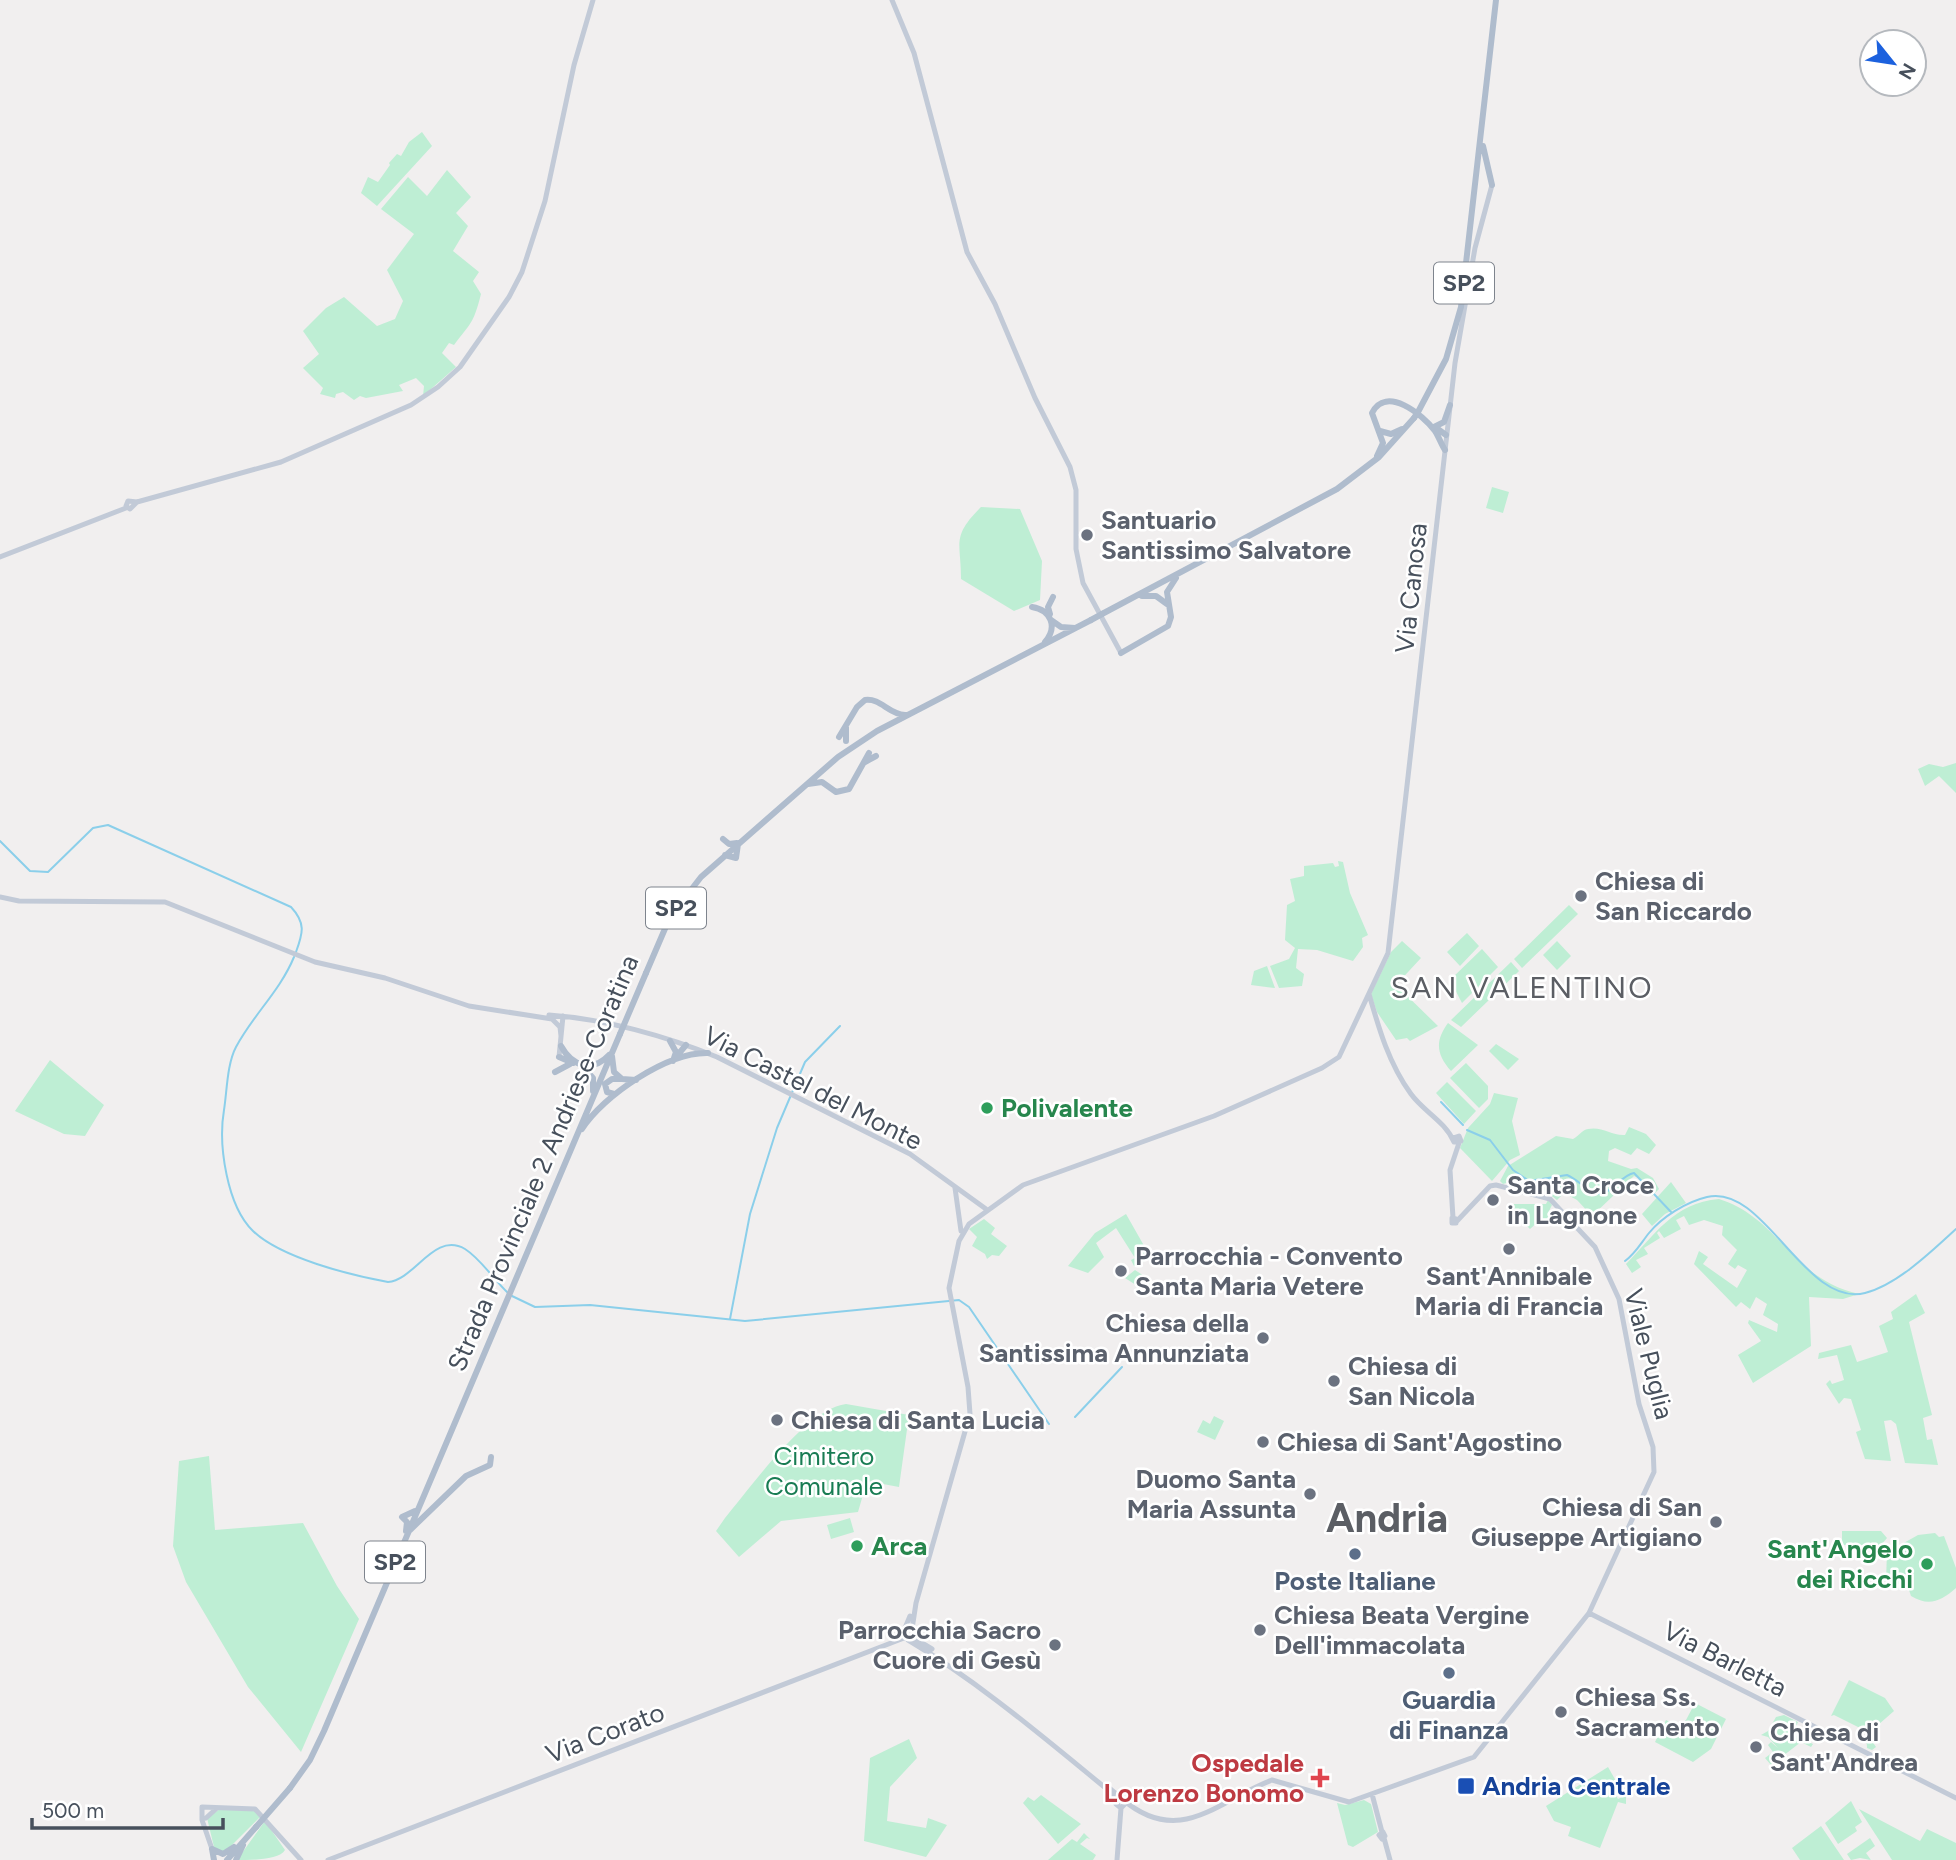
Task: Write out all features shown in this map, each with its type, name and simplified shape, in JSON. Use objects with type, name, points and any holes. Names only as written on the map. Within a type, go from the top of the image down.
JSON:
[{"type":"main road","points":[[0,557],[125,507],[128,501],[135,504],[281,462],[411,404],[438,387],[460,367],[505,303],[522,272],[545,201],[574,65],[593,0]]},
{"type":"main road","points":[[892,0],[914,53],[967,252],[995,304],[1035,398],[1070,467],[1076,490],[1076,549],[1083,583],[1121,653],[1167,628],[1171,619],[1168,588],[1181,574]]},
{"type":"main road","name":"Strada Provinciale 2 Andriese-Coratina","points":[[227,1860],[290,1788],[317,1746],[660,937],[682,900],[724,855],[803,786],[832,761],[877,731],[1328,495],[1371,464],[1416,415],[1445,362],[1462,302],[1496,0]]},
{"type":"main road","points":[[1482,127],[1483,150],[1492,185]]},
{"type":"main road","points":[[1473,204],[1478,180],[1487,177],[1492,185]]},
{"type":"main road","name":"Via Canosa","points":[[985,1208],[1023,1182],[1219,1112],[1319,1069],[1339,1057],[1388,953],[1450,405],[1475,248],[1492,185]]},
{"type":"main road","points":[[1371,464],[1383,443],[1372,413],[1381,401],[1400,403],[1446,435]]},
{"type":"main road","points":[[1433,428],[1444,422],[1450,405]]},
{"type":"main road","points":[[1378,430],[1391,433],[1409,425]]},
{"type":"main road","points":[[1433,428],[1445,450]]},
{"type":"main road","points":[[1136,597],[1156,596],[1170,608]]},
{"type":"main road","points":[[1041,646],[1051,634],[1049,613],[1053,597]]},
{"type":"main road","points":[[1032,607],[1049,613],[1062,627],[1076,628]]},
{"type":"main road","points":[[846,741],[839,732],[865,699],[876,700],[897,715],[907,715]]},
{"type":"main road","points":[[877,731],[885,718],[884,707]]},
{"type":"main road","points":[[803,786],[816,781],[836,792],[849,789],[865,757],[876,756]]},
{"type":"main road","points":[[827,785],[826,773],[832,761]]},
{"type":"main road","points":[[724,855],[723,839],[729,844],[740,842]]},
{"type":"main road","points":[[0,897],[12,901],[165,902],[294,955],[385,978],[469,1006],[552,1019],[561,1031]]},
{"type":"main road","name":"Viale Puglia","points":[[1369,994],[1382,1041],[1406,1087],[1416,1100],[1440,1119],[1456,1141],[1450,1170],[1455,1219],[1494,1185],[1550,1199],[1597,1251],[1619,1299],[1637,1396],[1653,1447],[1654,1469],[1589,1613]]},
{"type":"main road","name":"Via Castel del Monte","points":[[528,1014],[582,1018],[708,1053],[910,1154],[985,1208]]},
{"type":"main road","points":[[563,1016],[559,1057],[575,1063],[596,1065],[612,1051]]},
{"type":"main road","points":[[561,1031],[570,1021],[582,1018]]},
{"type":"main road","points":[[670,1041],[676,1049],[673,1060]]},
{"type":"main road","points":[[673,1060],[686,1045]]},
{"type":"main road","points":[[684,1056],[686,1045]]},
{"type":"main road","points":[[561,1046],[575,1063],[593,1078],[590,1103]]},
{"type":"main road","points":[[612,1051],[611,1065],[622,1079]]},
{"type":"main road","points":[[570,1149],[591,1115],[614,1094],[673,1060],[708,1053]]},
{"type":"main road","points":[[555,1072],[575,1063]]},
{"type":"main road","points":[[614,1094],[607,1092],[605,1084],[612,1079],[638,1079]]},
{"type":"main road","points":[[956,1188],[961,1231],[947,1277],[968,1387],[970,1414],[912,1619],[912,1629],[906,1635],[1033,1727],[1121,1804],[1159,1820],[1183,1821],[1201,1817],[1272,1780],[1343,1801],[1372,1794],[1458,1763],[1478,1754],[1589,1613]]},
{"type":"main road","points":[[961,1231],[985,1208]]},
{"type":"main road","points":[[950,1300],[950,1276],[960,1236],[985,1208]]},
{"type":"main road","points":[[405,1537],[433,1506],[491,1457]]},
{"type":"main road","points":[[423,1496],[424,1506],[433,1506]]},
{"type":"main road","points":[[405,1537],[407,1522],[402,1517],[417,1509]]},
{"type":"main road","name":"Via Corato","points":[[328,1860],[906,1635],[932,1547]]},
{"type":"main road","name":"Via Barletta","points":[[1589,1613],[1956,1798]]},
{"type":"main road","points":[[1372,1794],[1390,1860]]},
{"type":"main road","points":[[1117,1860],[1121,1804]]},
{"type":"main road","points":[[202,1807],[255,1809],[301,1858]]},
{"type":"main road","points":[[202,1807],[206,1818],[205,1827]]},
{"type":"main road","points":[[202,1807],[201,1813],[214,1860]]},
{"type":"main road","points":[[206,1818],[220,1807]]},
{"type":"main road","points":[[236,1860],[254,1829]]},
{"type":"main road","points":[[212,1849],[226,1853],[246,1838]]},
{"type":"green space","points":[[422,132],[432,146],[377,206],[361,193],[368,177],[378,182],[389,163],[397,154],[401,156],[409,142]]},
{"type":"green space","points":[[447,170],[471,197],[456,213],[468,226],[453,251],[479,272],[473,281],[481,294],[471,322],[454,345],[449,343],[442,353],[456,367],[423,396],[424,386],[416,378],[399,385],[403,391],[366,398],[360,396],[354,400],[343,392],[336,394],[335,398],[320,394],[323,388],[303,368],[319,354],[303,331],[326,308],[344,297],[377,326],[395,319],[403,301],[387,270],[414,234],[381,209],[408,177],[427,196]]},
{"type":"green space","points":[[1492,487],[1509,492],[1503,513],[1486,508]]},
{"type":"green space","points":[[981,507],[1020,509],[1042,561],[1040,600],[1014,611],[961,579],[961,533]]},
{"type":"green space","points":[[1956,763],[1956,793],[1939,776],[1925,786],[1918,769],[1929,764],[1943,767]]},
{"type":"green space","points":[[1338,861],[1343,862],[1350,893],[1368,935],[1362,938],[1363,947],[1353,961],[1317,950],[1298,949],[1296,968],[1304,974],[1302,986],[1279,988],[1270,966],[1289,959],[1295,948],[1285,940],[1287,905],[1295,901],[1290,879],[1304,876],[1304,866],[1333,863],[1335,867],[1339,866]]},
{"type":"green space","points":[[1569,905],[1578,914],[1522,968],[1514,959]]},
{"type":"green space","points":[[1467,933],[1479,946],[1460,966],[1447,952]]},
{"type":"green space","points":[[1402,941],[1421,958],[1396,985],[1438,1026],[1410,1041],[1407,1038],[1396,1040],[1377,1012],[1371,994],[1391,952]]},
{"type":"green space","points":[[1557,941],[1571,956],[1557,970],[1543,955]]},
{"type":"green space","points":[[1482,949],[1498,967],[1462,1003],[1450,980]]},
{"type":"green space","points":[[1511,962],[1519,971],[1517,973],[1461,1027],[1451,1020]]},
{"type":"green space","points":[[1267,966],[1275,988],[1251,985],[1254,971]]},
{"type":"green space","points":[[1448,1023],[1478,1045],[1451,1071],[1442,1059],[1439,1047]]},
{"type":"green space","points":[[1496,1044],[1519,1059],[1508,1070],[1489,1051]]},
{"type":"green space","points":[[50,1060],[104,1105],[85,1136],[64,1134],[15,1111]]},
{"type":"green space","points":[[1466,1063],[1488,1086],[1488,1099],[1479,1108],[1450,1078]]},
{"type":"green space","points":[[1447,1082],[1476,1111],[1464,1124],[1436,1093]]},
{"type":"green space","points":[[1494,1093],[1518,1098],[1512,1121],[1520,1155],[1510,1160],[1492,1181],[1460,1148],[1468,1128],[1490,1104]]},
{"type":"green space","points":[[1629,1127],[1646,1134],[1656,1145],[1649,1154],[1637,1148],[1631,1155],[1615,1148],[1609,1151],[1608,1161],[1631,1169],[1637,1168],[1653,1178],[1659,1189],[1652,1196],[1640,1179],[1634,1176],[1592,1216],[1577,1200],[1564,1193],[1557,1200],[1532,1186],[1517,1182],[1503,1184],[1500,1181],[1508,1166],[1556,1136],[1573,1139],[1593,1128],[1625,1135]]},
{"type":"green space","points":[[1671,1182],[1686,1203],[1665,1214],[1652,1226],[1642,1214]]},
{"type":"green space","points":[[1719,1199],[1740,1208],[1757,1220],[1817,1276],[1859,1294],[1843,1299],[1809,1297],[1811,1346],[1753,1383],[1738,1355],[1761,1341],[1748,1323],[1749,1320],[1777,1332],[1778,1324],[1763,1315],[1767,1304],[1756,1297],[1750,1309],[1741,1302],[1736,1307],[1694,1264],[1699,1251],[1708,1257],[1703,1264],[1737,1288],[1747,1270],[1738,1265],[1735,1269],[1728,1264],[1737,1250],[1722,1235],[1723,1226],[1704,1220],[1689,1225],[1684,1216],[1676,1220],[1681,1229],[1664,1238],[1659,1231],[1657,1233],[1660,1238],[1644,1248],[1648,1254],[1636,1260],[1641,1267],[1632,1273],[1626,1264],[1666,1222],[1677,1214],[1703,1202]]},
{"type":"green space","points":[[1548,1200],[1552,1205],[1549,1211],[1552,1216],[1542,1223],[1539,1221],[1530,1229],[1521,1220],[1518,1221],[1509,1208],[1510,1204],[1546,1204]]},
{"type":"green space","points":[[1126,1214],[1151,1258],[1134,1266],[1131,1260],[1135,1258],[1116,1228],[1096,1243],[1104,1257],[1088,1273],[1068,1266],[1095,1233]]},
{"type":"green space","points":[[984,1219],[995,1228],[991,1234],[1007,1246],[999,1256],[992,1255],[987,1259],[985,1254],[972,1246],[977,1237],[969,1229]]},
{"type":"green space","points":[[1135,1270],[1156,1284],[1150,1294],[1125,1278]]},
{"type":"green space","points":[[1916,1294],[1925,1313],[1909,1322],[1932,1415],[1923,1418],[1927,1440],[1932,1439],[1938,1465],[1905,1463],[1896,1424],[1891,1420],[1884,1421],[1891,1461],[1865,1459],[1856,1432],[1861,1430],[1851,1399],[1844,1398],[1839,1404],[1826,1384],[1830,1380],[1832,1384],[1844,1380],[1837,1355],[1818,1359],[1819,1353],[1851,1345],[1857,1362],[1888,1352],[1879,1326],[1893,1319],[1891,1312]]},
{"type":"green space","name":"Cimitero Comunale","points":[[846,1404],[909,1415],[899,1487],[867,1481],[858,1512],[781,1521],[739,1557],[716,1531],[725,1518],[797,1434],[830,1409]]},
{"type":"green space","points":[[1214,1416],[1224,1421],[1215,1440],[1197,1432],[1203,1420],[1210,1424]]},
{"type":"green space","points":[[209,1456],[215,1530],[303,1523],[337,1586],[359,1619],[301,1752],[248,1687],[186,1582],[173,1546],[179,1461]]},
{"type":"green space","points":[[850,1518],[854,1532],[831,1539],[827,1525]]},
{"type":"green space","points":[[1842,1531],[1881,1531],[1887,1538],[1881,1545],[1842,1545]]},
{"type":"green space","name":"Sant'Angelo dei Ricchi","points":[[1935,1533],[1939,1537],[1944,1536],[1956,1568],[1956,1588],[1940,1599],[1929,1602],[1911,1596],[1907,1584],[1886,1584],[1887,1549],[1893,1549],[1918,1535]]},
{"type":"green space","points":[[1849,1680],[1885,1698],[1894,1711],[1870,1732],[1870,1738],[1876,1747],[1872,1750],[1867,1748],[1866,1731],[1834,1715],[1831,1716]]},
{"type":"green space","points":[[1695,1703],[1726,1719],[1711,1749],[1693,1762],[1655,1742],[1666,1720],[1678,1726],[1686,1720]]},
{"type":"green space","points":[[1784,1715],[1798,1722],[1792,1734],[1813,1744],[1811,1747],[1801,1742],[1771,1765],[1765,1758],[1773,1752],[1768,1745],[1771,1742],[1778,1748],[1768,1737],[1761,1735],[1768,1731],[1776,1717]]},
{"type":"green space","points":[[909,1739],[917,1758],[890,1787],[887,1821],[926,1828],[928,1818],[947,1825],[926,1857],[864,1841],[870,1758]]},
{"type":"green space","points":[[1608,1767],[1616,1781],[1610,1785],[1618,1799],[1626,1795],[1626,1804],[1618,1802],[1600,1848],[1568,1836],[1571,1827],[1554,1821],[1546,1806]]},
{"type":"green space","points":[[1041,1795],[1081,1824],[1058,1844],[1023,1803],[1028,1797],[1034,1801]]},
{"type":"green space","points":[[1364,1800],[1371,1804],[1378,1832],[1353,1847],[1348,1845],[1337,1803],[1345,1805]]},
{"type":"green space","points":[[1851,1801],[1862,1822],[1855,1827],[1857,1831],[1838,1844],[1825,1823]]},
{"type":"green space","points":[[220,1809],[256,1811],[261,1816],[224,1853],[214,1847],[207,1818]]},
{"type":"green space","points":[[1859,1809],[1920,1841],[1927,1829],[1956,1843],[1956,1860],[1892,1860]]},
{"type":"green space","points":[[265,1821],[285,1850],[271,1858],[237,1860]]},
{"type":"green space","points":[[1821,1826],[1844,1860],[1800,1860],[1792,1848]]},
{"type":"green space","points":[[1084,1833],[1090,1839],[1087,1838],[1080,1844],[1096,1855],[1093,1860],[1048,1860],[1072,1839],[1077,1842]]},
{"type":"green space","points":[[1870,1838],[1875,1846],[1866,1853],[1871,1860],[1851,1860],[1847,1854]]},
{"type":"waterway","points":[[0,841],[30,871],[48,872],[93,828],[108,825],[291,907],[302,928],[296,952]]},
{"type":"waterway","points":[[294,957],[236,1047],[229,1069],[222,1140],[231,1191],[244,1220],[265,1241],[298,1257],[336,1270],[388,1282],[407,1273],[434,1251],[454,1245],[471,1253],[508,1293]]},
{"type":"waterway","points":[[730,1319],[750,1214],[777,1128],[805,1062],[840,1026]]},
{"type":"waterway","points":[[1441,1102],[1463,1125]]},
{"type":"waterway","points":[[1467,1130],[1490,1140],[1513,1170],[1529,1181],[1567,1175],[1592,1192],[1601,1193],[1634,1173],[1672,1213]]},
{"type":"waterway","points":[[1625,1261],[1654,1227],[1668,1216],[1691,1202],[1707,1197],[1728,1198],[1747,1208],[1804,1266],[1823,1282],[1843,1293],[1865,1293],[1889,1283],[1914,1266],[1956,1229]]},
{"type":"waterway","points":[[512,1296],[535,1307],[590,1305],[745,1321],[959,1300],[969,1307],[1049,1424]]},
{"type":"waterway","points":[[1075,1417],[1122,1367]]},
{"type":"place","name":"Santuario Santissimo Salvatore","points":[[1087,535]]},
{"type":"place","name":"Chiesa di San Riccardo","points":[[1581,896]]},
{"type":"place","name":"Polivalente","points":[[987,1108]]},
{"type":"place","name":"Santa Croce in Lagnone","points":[[1493,1200]]},
{"type":"place","name":"Sant'Annibale Maria di Francia","points":[[1509,1249]]},
{"type":"place","name":"Parrocchia - Convento Santa Maria Vetere","points":[[1121,1271]]},
{"type":"place","name":"Chiesa della Santissima Annunziata","points":[[1263,1338]]},
{"type":"place","name":"Chiesa di San Nicola","points":[[1334,1381]]},
{"type":"place","name":"Chiesa di Santa Lucia","points":[[777,1420]]},
{"type":"place","name":"Chiesa di Sant'Agostino","points":[[1263,1442]]},
{"type":"place","name":"Duomo Santa Maria Assunta","points":[[1310,1494]]},
{"type":"place","name":"Chiesa di San Giuseppe Artigiano","points":[[1716,1522]]},
{"type":"place","name":"Arca","points":[[857,1546]]},
{"type":"place","name":"Poste Italiane","points":[[1355,1554]]},
{"type":"place","name":"Sant'Angelo dei Ricchi","points":[[1927,1564]]},
{"type":"place","name":"Chiesa Beata Vergine Dell'immacolata","points":[[1260,1630]]},
{"type":"place","name":"Parrocchia Sacro Cuore di Gesù","points":[[1055,1645]]},
{"type":"place","name":"Guardia di Finanza","points":[[1449,1673]]},
{"type":"place","name":"Chiesa Ss. Sacramento","points":[[1561,1712]]},
{"type":"place","name":"Chiesa di Sant'Andrea","points":[[1756,1747]]},
{"type":"place","name":"Ospedale Lorenzo Bonomo","points":[[1320,1778]]},
{"type":"place","name":"Andria Centrale","points":[[1466,1786]]},
{"type":"district","name":"SAN VALENTINO","points":[[1522,988]]},
{"type":"district","name":"Andria","points":[[1387,1518]]}]
